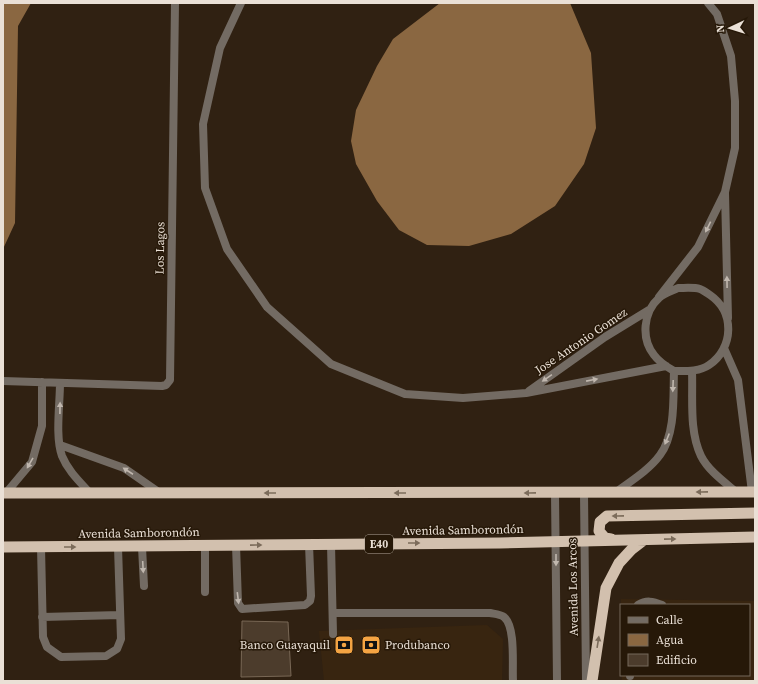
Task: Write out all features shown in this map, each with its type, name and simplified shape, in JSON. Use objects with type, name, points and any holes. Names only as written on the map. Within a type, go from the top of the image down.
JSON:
[{"type":"highway","points":[[4,493],[754,492]]},
{"type":"highway","points":[[611,539],[605,538],[599,531],[600,522],[607,516],[755,513]]},
{"type":"highway","name":"Avenida Samborondón","points":[[3,547],[142,547],[755,538]]},
{"type":"highway","points":[[592,681],[606,588],[619,563],[631,550],[644,540]]},
{"type":"street","name":"Los Lagos","points":[[3,381],[162,386],[166,385],[170,380],[175,3]]},
{"type":"street","name":"Jose Antonio Gomez","points":[[242,3],[220,48],[203,124],[205,188],[227,249],[267,308],[331,364],[405,394],[463,398],[526,393],[666,366]]},
{"type":"street","points":[[708,3],[716,14],[731,56],[735,101],[735,148],[725,192],[698,247],[649,310],[645,325],[647,341],[654,355],[674,371],[692,371],[709,365],[721,354],[728,338],[725,192]]},
{"type":"street","points":[[659,297],[678,288],[700,289],[718,301],[728,321]]},
{"type":"street","name":"Jose Antonio Gomez","points":[[526,393],[605,337],[649,310]]},
{"type":"street","points":[[724,348],[738,380],[754,492]]},
{"type":"street","points":[[615,493],[643,472],[661,454],[670,431],[674,371]]},
{"type":"street","points":[[692,371],[694,436],[701,457],[714,474],[735,491]]},
{"type":"street","points":[[4,493],[32,462],[42,426],[42,382]]},
{"type":"street","points":[[60,383],[60,445],[62,456],[73,474],[90,493]]},
{"type":"street","points":[[60,445],[124,468],[160,493]]},
{"type":"street","name":"Avenida Los Arcos","points":[[555,493],[557,681]]},
{"type":"street","name":"Avenida Los Arcos","points":[[584,493],[586,681]]},
{"type":"street","points":[[236,545],[238,603],[242,609],[305,605],[310,601],[309,544]]},
{"type":"street","points":[[331,544],[334,634]]},
{"type":"street","points":[[205,545],[205,592]]},
{"type":"street","points":[[41,547],[43,638],[47,647],[54,654],[61,657],[106,656],[117,649],[121,639],[118,547]]},
{"type":"street","points":[[142,547],[144,586]]},
{"type":"street","points":[[640,604],[643,602],[654,601],[660,604]]},
{"type":"street","points":[[333,613],[490,613],[503,616],[508,621],[512,630],[513,681]]},
{"type":"street","points":[[42,617],[120,615]]},
{"type":"shaded area","points":[[621,599],[755,601],[755,681],[622,681],[622,676],[750,676],[750,604],[621,604]]},
{"type":"shaded area","points":[[487,625],[503,639],[502,681],[324,681],[319,631]]},
{"type":"water","points":[[3,3],[31,3],[18,26],[15,223],[3,249]]},
{"type":"water","points":[[440,3],[570,3],[591,53],[596,128],[584,164],[555,206],[511,234],[469,246],[427,245],[399,230],[377,201],[356,164],[351,141],[356,110],[377,66],[393,39]]},
{"type":"building","points":[[242,621],[288,622],[291,676],[241,677]]},
{"type":"place","name":"Banco Guayaquil","points":[[344,645]]},
{"type":"place","name":"Produbanco","points":[[371,645]]}]
